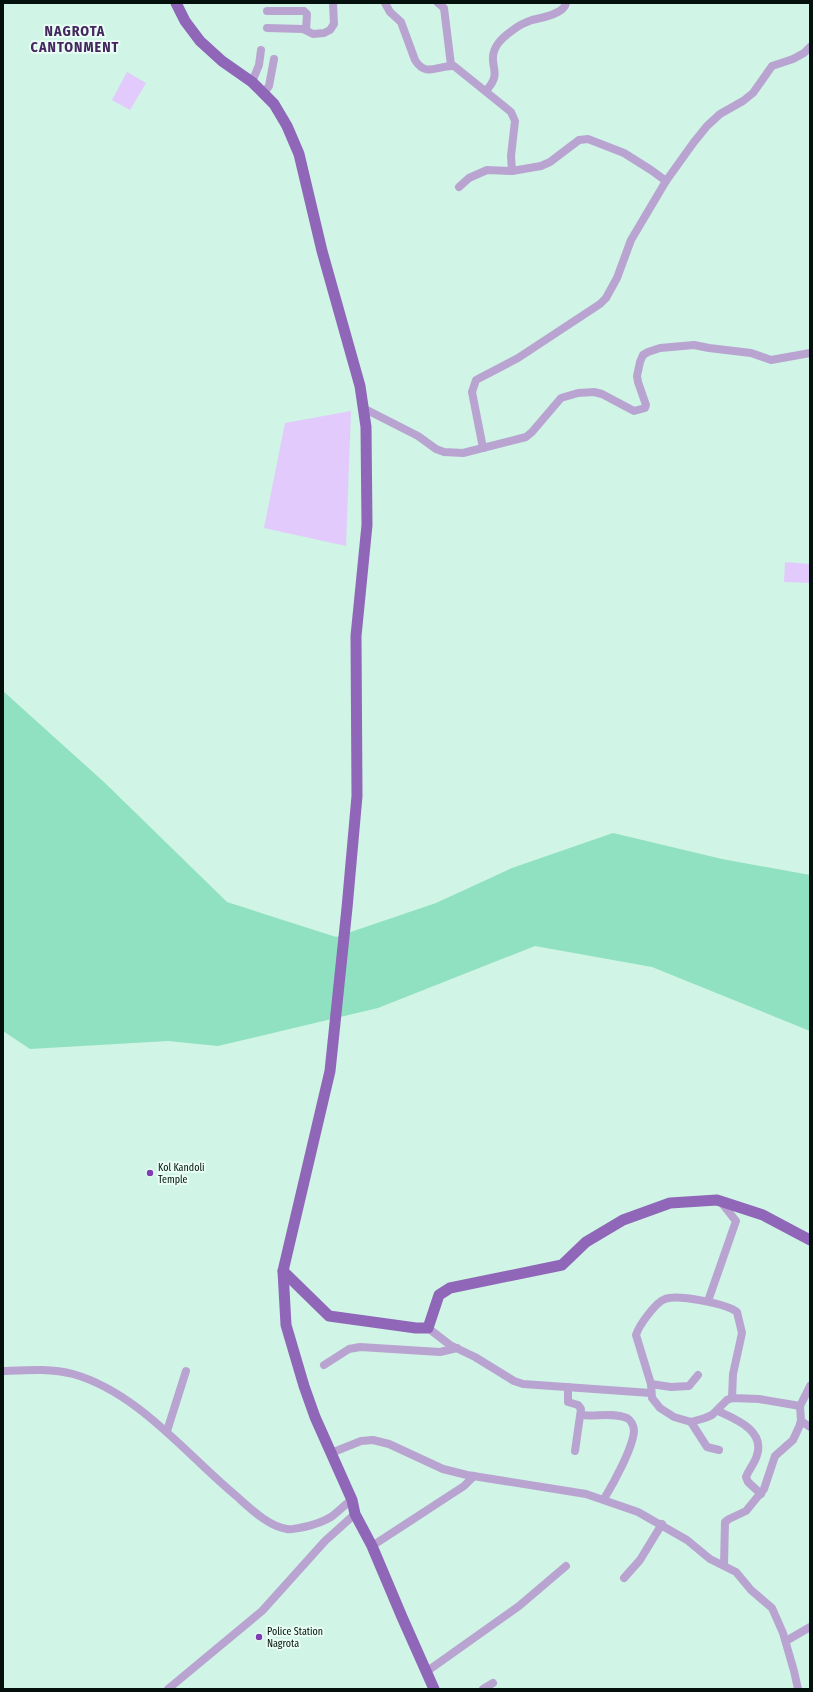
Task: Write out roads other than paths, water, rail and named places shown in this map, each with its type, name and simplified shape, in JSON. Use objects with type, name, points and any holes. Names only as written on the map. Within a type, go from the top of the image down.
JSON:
[{"type":"main road","points":[[176,3],[185,21],[200,41],[222,61],[252,82],[274,104],[287,126],[299,154],[322,251],[358,381],[363,408],[367,444],[367,525],[356,636],[356,796],[347,908],[330,1071],[283,1271],[286,1326],[304,1386],[352,1500],[355,1514],[372,1546],[434,1689]]},
{"type":"main road","points":[[283,1271],[329,1316],[416,1328],[428,1328],[439,1295],[450,1288],[562,1265],[586,1242],[623,1220],[670,1202],[698,1200],[721,1201],[763,1215],[810,1240]]},
{"type":"street","points":[[267,28],[306,30],[317,34],[330,30],[334,24],[333,3]]},
{"type":"street","points":[[385,3],[390,12],[401,22],[414,60],[418,66],[424,70],[451,65],[458,68],[511,112],[515,121],[511,156],[512,171]]},
{"type":"street","points":[[438,3],[444,8],[451,65]]},
{"type":"street","points":[[486,91],[494,78],[495,74],[492,59],[495,48],[500,40],[519,26],[547,17],[564,8],[566,3]]},
{"type":"street","points":[[267,11],[304,11],[307,14],[306,30]]},
{"type":"street","points":[[483,448],[472,392],[476,380],[518,358],[600,304],[606,298],[617,278],[631,240],[666,182],[707,126],[720,114],[750,96],[772,66],[793,59],[804,53],[810,47]]},
{"type":"street","points":[[252,82],[259,66],[260,50]]},
{"type":"street","points":[[264,94],[269,86],[274,59]]},
{"type":"street","points":[[459,187],[469,178],[488,170],[512,171],[541,166],[550,162],[579,140],[584,139],[592,140],[624,153],[648,168],[666,182]]},
{"type":"street","points":[[363,408],[418,436],[436,449],[444,452],[463,453],[526,437],[561,398],[578,393],[594,392],[602,394],[634,412],[645,408],[646,405],[638,382],[640,362],[643,355],[660,348],[694,345],[751,353],[771,360],[810,354]]},
{"type":"street","points":[[708,1301],[736,1223],[735,1218],[721,1201]]},
{"type":"street","points":[[732,1398],[733,1374],[742,1333],[739,1316],[735,1310],[708,1301],[677,1297],[665,1298],[651,1311],[639,1328],[637,1331],[637,1339],[651,1384],[651,1393],[655,1403],[666,1413],[691,1422],[705,1418],[718,1411],[727,1400],[732,1398],[805,1403]]},
{"type":"street","points":[[428,1328],[457,1348],[514,1381],[523,1384],[651,1393]]},
{"type":"street","points":[[324,1365],[349,1349],[360,1347],[440,1352],[457,1348]]},
{"type":"street","points":[[3,1371],[39,1370],[72,1374],[98,1383],[140,1410],[167,1431],[208,1472],[266,1520],[278,1526],[288,1529],[311,1526],[331,1517],[352,1500]]},
{"type":"street","points":[[167,1431],[186,1372]]},
{"type":"street","points":[[651,1384],[671,1387],[689,1386],[698,1375]]},
{"type":"street","points":[[724,1565],[725,1522],[728,1519],[746,1511],[761,1494],[769,1478],[775,1456],[793,1440],[801,1421],[810,1386]]},
{"type":"street","points":[[568,1388],[568,1402],[580,1407],[581,1415],[575,1451]]},
{"type":"street","points":[[718,1411],[748,1427],[757,1439],[757,1455],[746,1477],[748,1482],[761,1494]]},
{"type":"street","points":[[581,1415],[606,1414],[625,1418],[631,1421],[634,1429],[619,1470],[604,1499]]},
{"type":"street","points":[[801,1421],[810,1427]]},
{"type":"street","points":[[691,1422],[708,1448],[719,1450]]},
{"type":"street","points":[[331,1453],[361,1441],[373,1440],[389,1444],[442,1469],[474,1476],[563,1489],[604,1499],[638,1512],[662,1524],[687,1540],[710,1559],[736,1572],[751,1590],[772,1608],[786,1641],[798,1689]]},
{"type":"street","points":[[372,1546],[464,1486],[474,1476]]},
{"type":"street","points":[[168,1689],[262,1611],[325,1541],[355,1514]]},
{"type":"street","points":[[624,1578],[640,1560],[662,1524]]},
{"type":"street","points":[[426,1672],[519,1606],[566,1566]]},
{"type":"street","points":[[786,1641],[810,1628]]},
{"type":"street","points":[[483,1689],[493,1683]]},
{"type":"place","name":"Kol Kandoli Temple","points":[[150,1173]]},
{"type":"place","name":"Police Station Nagrota","points":[[259,1637]]},
{"type":"district","name":"NAGROTA CANTONMENT","points":[[75,40]]}]
